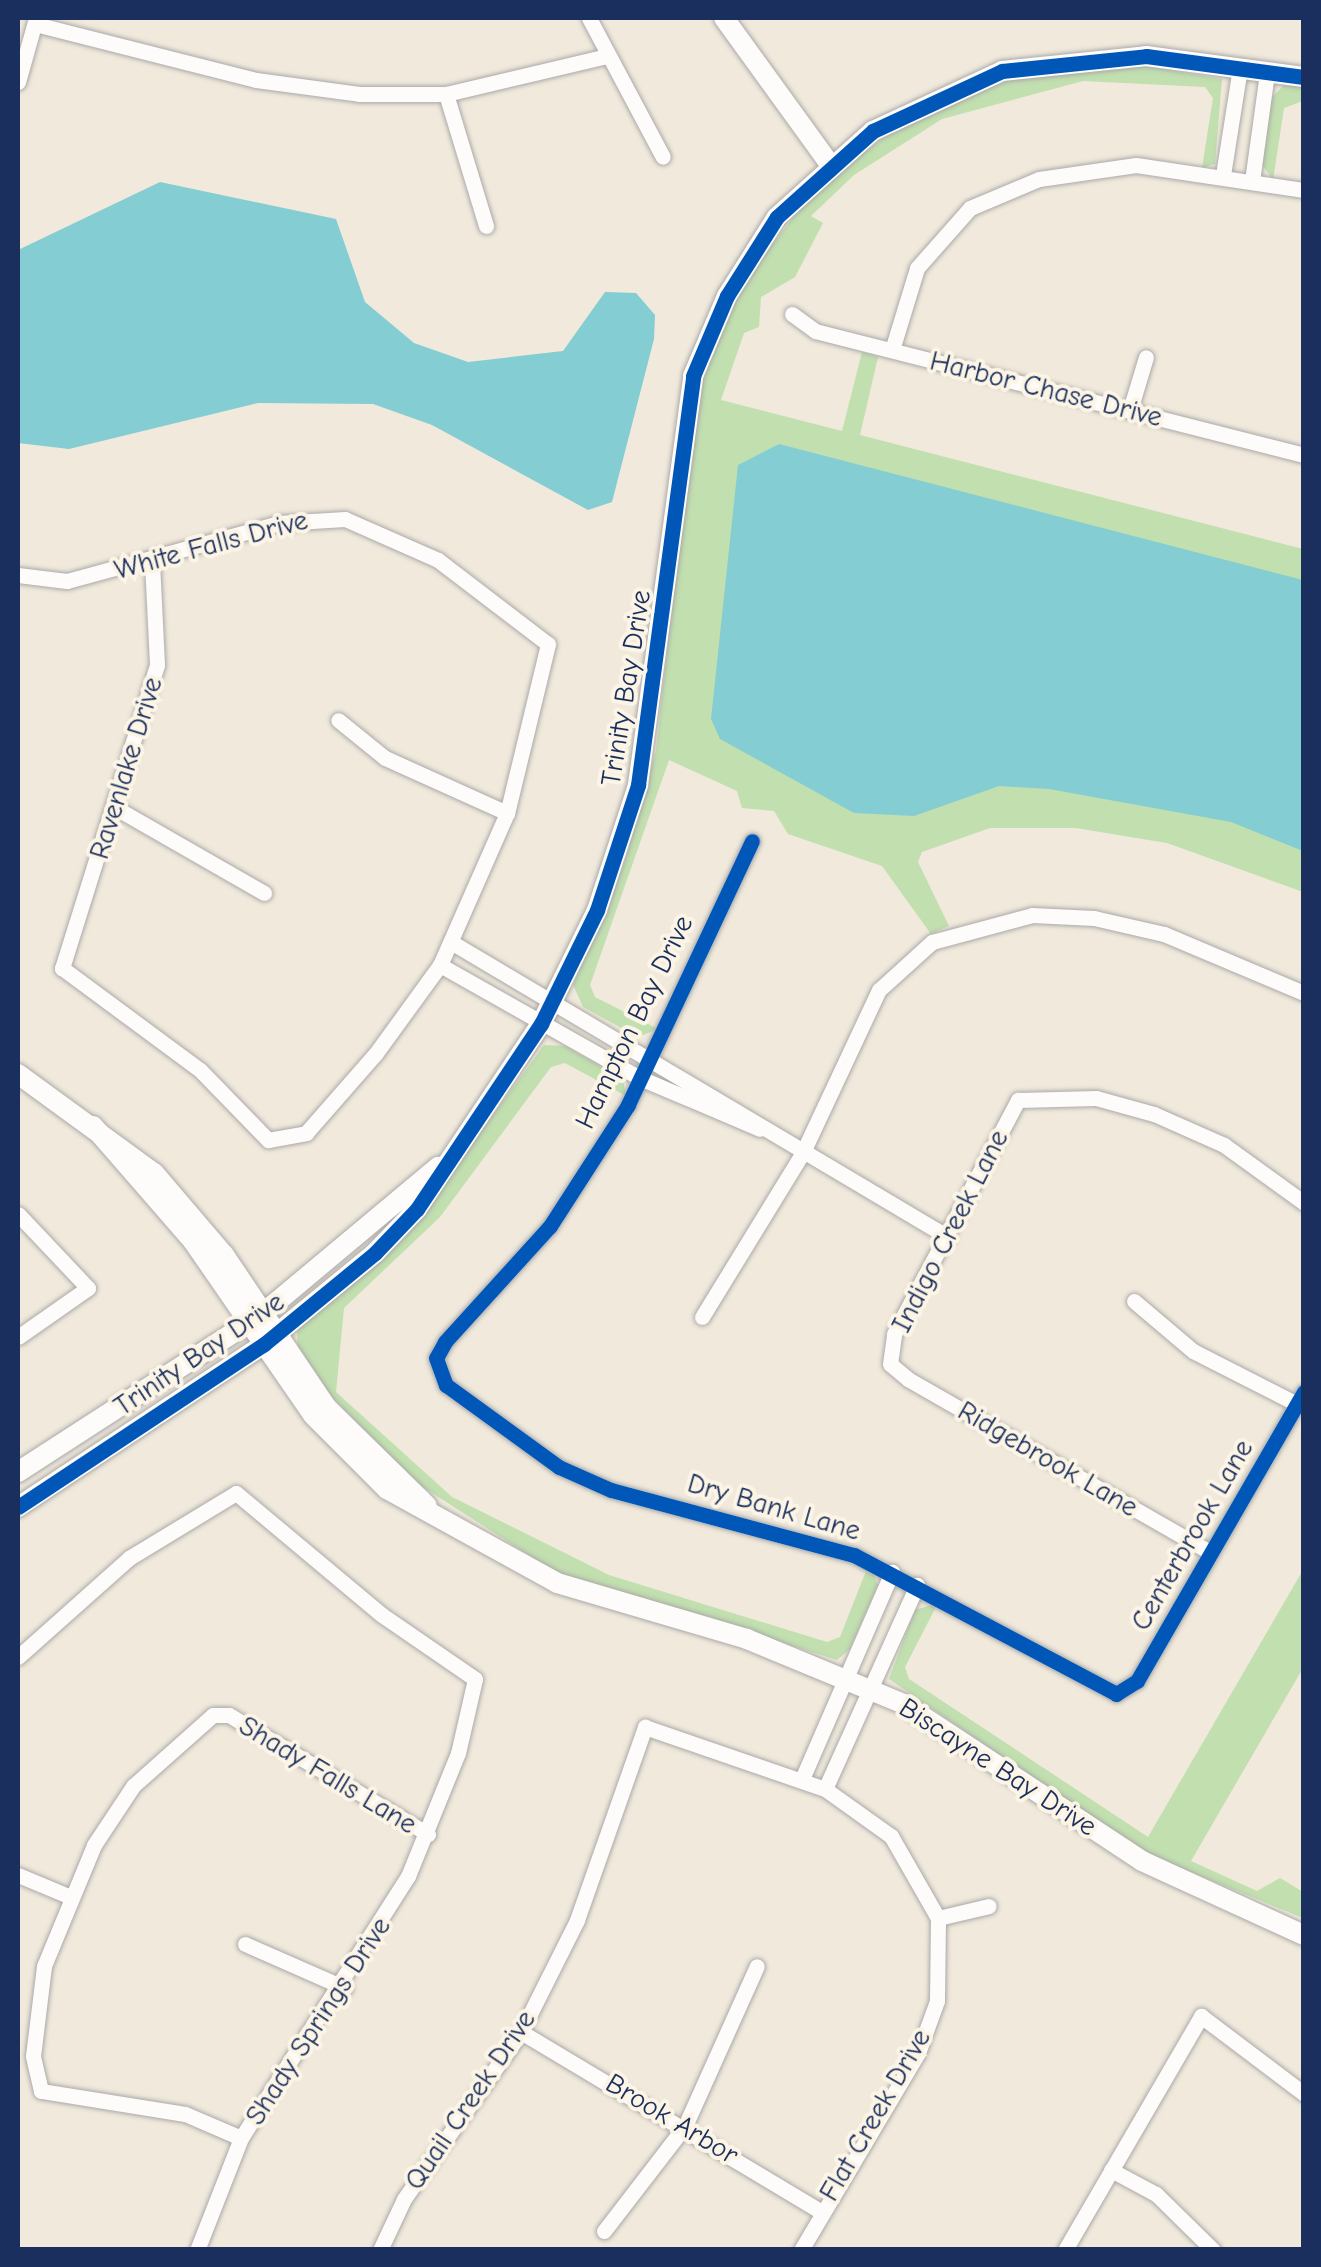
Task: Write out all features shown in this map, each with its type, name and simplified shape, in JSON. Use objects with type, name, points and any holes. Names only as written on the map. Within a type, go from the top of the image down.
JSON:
[{"type":"street","points":[[589,18],[603,58],[664,157]]},
{"type":"street","points":[[724,18],[830,163]]},
{"type":"street","points":[[18,82],[36,21],[256,80],[446,94],[603,58]]},
{"type":"street","name":"Trinity Bay Drive","points":[[18,1507],[269,1340],[375,1252],[444,1163],[541,1024],[622,844],[651,728],[692,376],[747,262],[830,163],[905,111],[1002,70],[1105,56],[1304,77]]},
{"type":"street","points":[[1223,175],[1240,68]]},
{"type":"street","points":[[1252,181],[1267,73]]},
{"type":"street","points":[[446,94],[486,226]]},
{"type":"street","points":[[892,350],[917,268],[970,208],[1039,180],[1136,165],[1304,190]]},
{"type":"street","name":"Harbor Chase Drive","points":[[792,314],[814,331],[1304,454]]},
{"type":"street","points":[[1130,410],[1146,356]]},
{"type":"street","name":"White Falls Drive","points":[[18,575],[68,581],[152,562],[279,523],[345,519],[438,560],[548,644],[507,813]]},
{"type":"street","name":"Ravenlake Drive","points":[[152,562],[157,665],[62,968],[200,1070],[256,1132],[284,1144],[306,1133],[364,1067],[440,965]]},
{"type":"street","points":[[338,720],[385,758],[507,813],[440,965],[640,1078],[764,1130]]},
{"type":"street","points":[[114,807],[264,893]]},
{"type":"street","name":"Hampton Bay Drive","points":[[436,1358],[550,1226],[640,1078],[752,841]]},
{"type":"street","points":[[702,1317],[803,1152],[880,990],[932,942],[1032,915],[1094,918],[1164,934],[1304,992]]},
{"type":"street","points":[[451,942],[652,1054],[764,1130],[948,1237]]},
{"type":"street","name":"Biscayne Bay Drive","points":[[18,1074],[94,1126],[182,1203],[269,1340],[326,1408],[435,1515],[557,1583],[870,1688],[976,1746],[1142,1861],[1304,1935]]},
{"type":"street","name":"Indigo Creek Lane","points":[[890,1364],[894,1334],[1018,1100],[1096,1098],[1154,1114],[1224,1144],[1304,1202]]},
{"type":"street","name":"Trinity Bay Drive","points":[[18,1472],[254,1319],[444,1163]]},
{"type":"street","points":[[18,1214],[88,1288],[18,1337]]},
{"type":"street","points":[[1134,1300],[1193,1351],[1300,1398]]},
{"type":"street","name":"Dry Bank Lane","points":[[436,1358],[446,1385],[559,1466],[892,1572],[1116,1694]]},
{"type":"street","name":"Ridgebrook Lane","points":[[890,1364],[1208,1551]]},
{"type":"street","name":"Centerbrook Lane","points":[[1116,1694],[1137,1681],[1208,1551],[1300,1398]]},
{"type":"street","name":"Shady Springs Drive","points":[[18,1657],[129,1558],[236,1493],[382,1615],[475,1679],[428,1834],[344,1988],[242,2138],[197,2250]]},
{"type":"street","points":[[892,1572],[802,1779],[825,1789],[891,1836],[938,1918],[989,1906]]},
{"type":"street","points":[[825,1789],[916,1585]]},
{"type":"street","name":"Shady Falls Lane","points":[[66,1895],[133,1786],[194,1723],[229,1715],[428,1834]]},
{"type":"street","name":"Quail Creek Drive","points":[[380,2250],[404,2199],[521,2032],[577,1920],[645,1727],[802,1779]]},
{"type":"street","points":[[18,1874],[66,1895],[36,2011],[41,2091],[186,2114],[242,2138]]},
{"type":"street","name":"Flat Creek Drive","points":[[801,2250],[820,2210],[918,2053],[937,2001],[938,1918]]},
{"type":"street","name":"Biscayne Bay Drive","points":[[1277,1922],[1304,1924]]},
{"type":"street","points":[[245,1944],[344,1988]]},
{"type":"street","points":[[604,2231],[685,2126],[757,1966]]},
{"type":"street","points":[[1065,2250],[1201,2016],[1304,2094]]},
{"type":"street","name":"Brook Arbor","points":[[521,2032],[685,2126],[820,2210]]},
{"type":"street","points":[[1111,2170],[1156,2194],[1212,2250]]},
{"type":"green space","points":[[1126,63],[1222,79],[1215,164],[1202,168],[1213,98],[1205,87],[1083,81],[942,119],[854,175],[811,216],[823,223],[795,277],[761,297],[759,327],[744,333],[721,400],[842,431],[862,352],[878,357],[860,435],[1303,549],[1303,892],[1167,843],[1076,828],[990,828],[922,852],[918,862],[949,926],[931,934],[882,866],[788,834],[774,811],[742,808],[737,791],[669,760],[590,985],[595,997],[658,1029],[638,1037],[583,1007],[573,985],[625,861],[656,750],[695,400],[742,284],[814,190],[910,118],[1015,76]]},
{"type":"green space","points":[[1283,86],[1303,86],[1303,101],[1284,108],[1273,180],[1261,163],[1270,99]]},
{"type":"green space","points":[[544,1045],[565,1046],[623,1079],[626,1096],[565,1063],[551,1067],[440,1217],[344,1308],[336,1392],[452,1497],[609,1575],[827,1642],[840,1637],[866,1571],[874,1575],[878,1585],[850,1649],[837,1660],[555,1572],[409,1478],[298,1361],[297,1331],[413,1225]]},
{"type":"green space","points":[[1303,1570],[1303,1668],[1191,1861],[1257,1891],[1280,1878],[1303,1892],[1303,1918],[1140,1851],[889,1679],[915,1610],[938,1603],[905,1667],[909,1679],[1148,1837]]},
{"type":"water","points":[[160,182],[336,219],[365,302],[414,343],[468,362],[563,351],[605,292],[636,293],[655,315],[654,339],[612,502],[588,510],[432,425],[373,404],[258,403],[69,449],[18,443],[18,250]]},
{"type":"water","points":[[779,444],[1303,580],[1303,851],[1231,822],[1049,789],[999,786],[914,816],[854,813],[720,739],[711,719],[738,465]]},
{"type":"cycle path","points":[[18,1507],[263,1345],[375,1253],[417,1209],[541,1024],[597,910],[638,785],[693,376],[727,296],[777,217],[873,131],[1002,71],[1146,56],[1304,77]]},
{"type":"cycle path","points":[[752,841],[628,1105],[550,1226],[445,1342],[436,1358],[446,1385],[559,1467],[611,1490],[854,1555],[1116,1694],[1137,1681],[1304,1392]]}]
